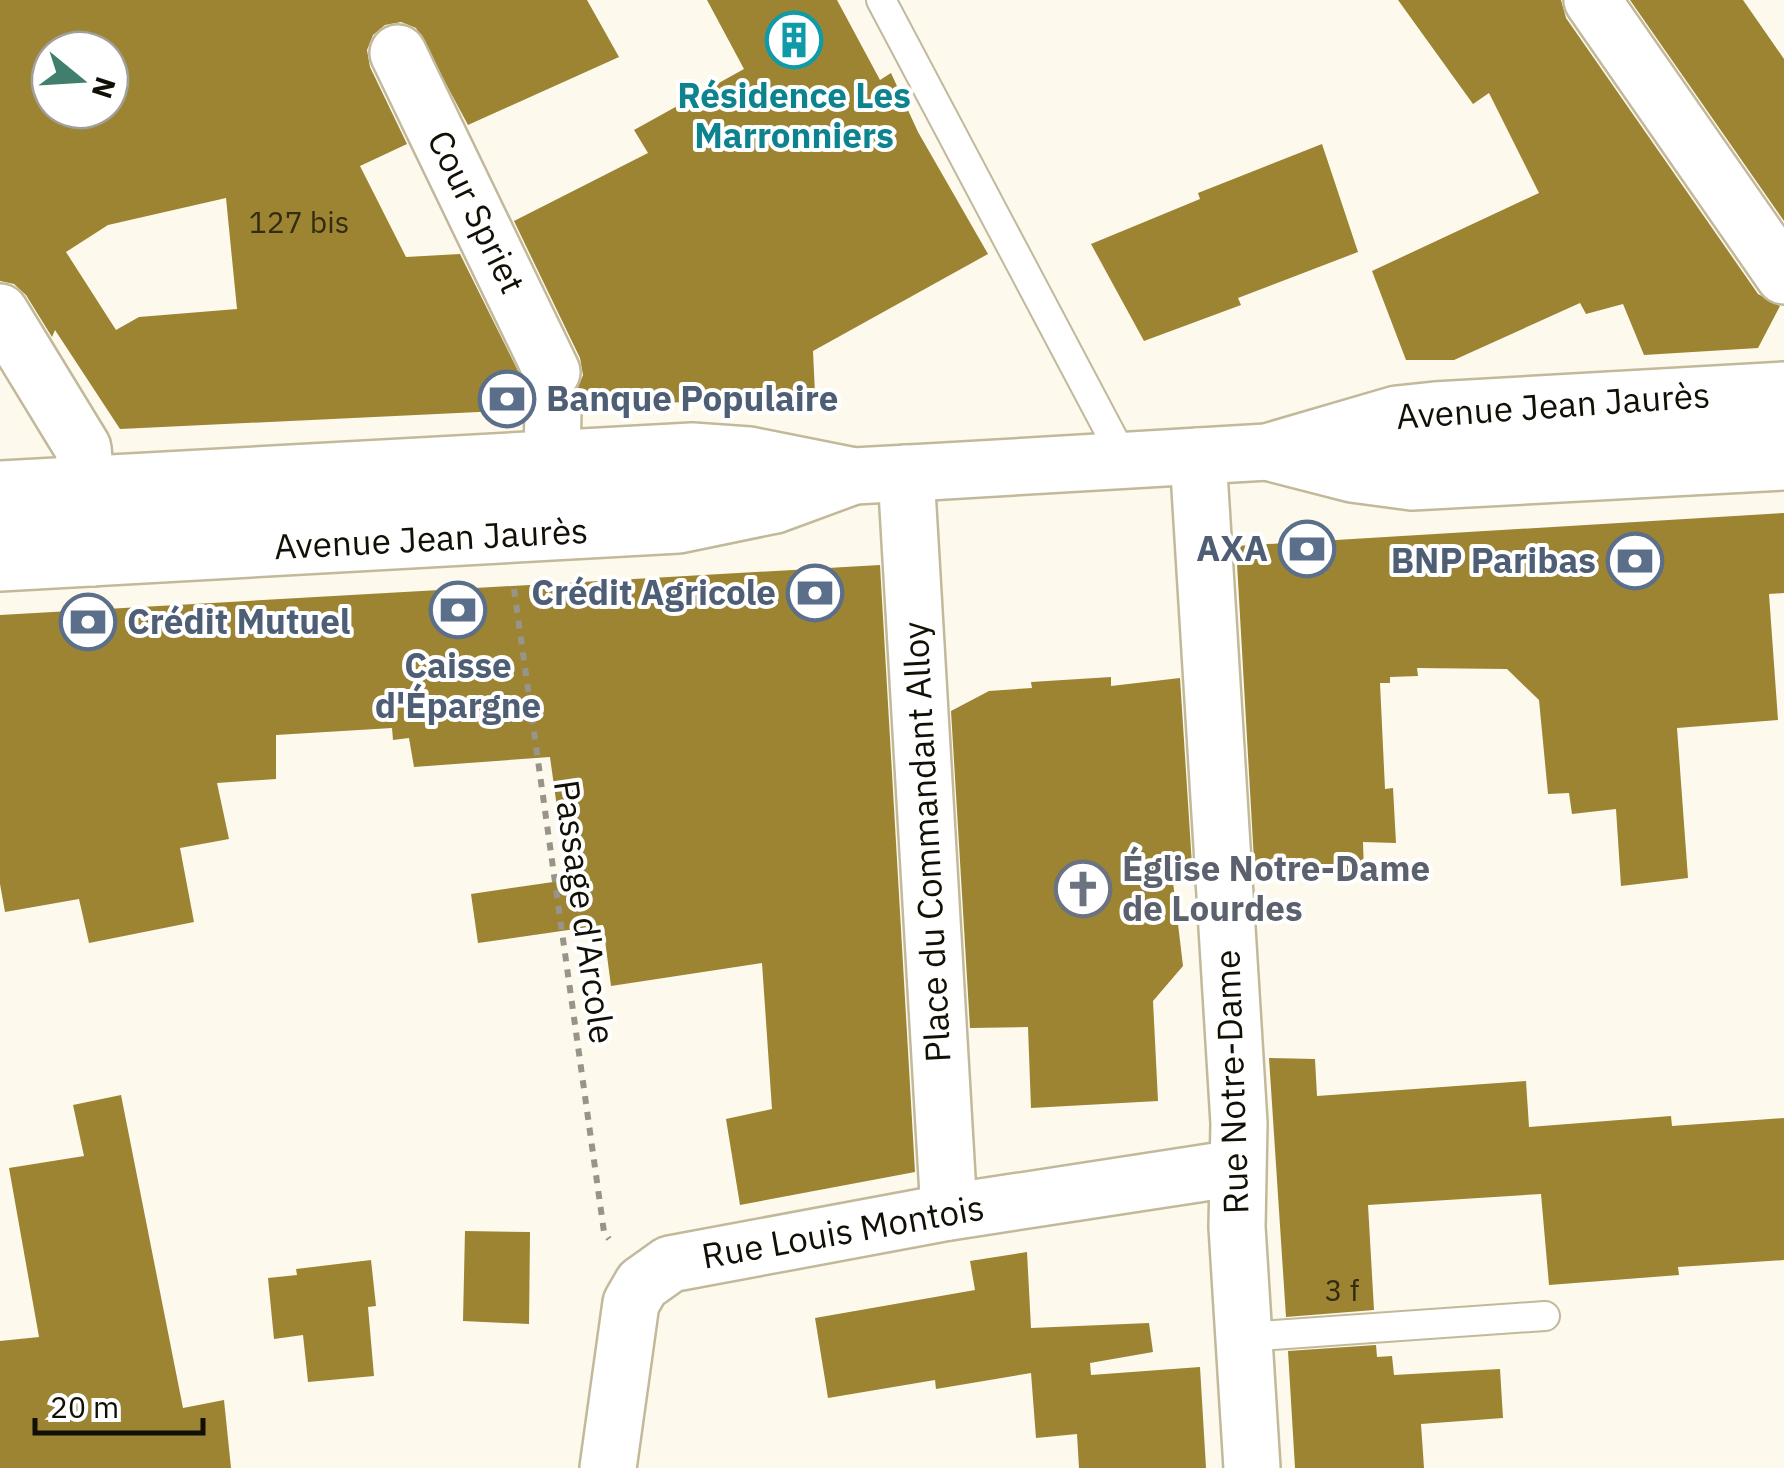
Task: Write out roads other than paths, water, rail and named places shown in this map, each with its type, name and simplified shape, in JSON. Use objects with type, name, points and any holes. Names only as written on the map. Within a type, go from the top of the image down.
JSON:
[{"type":"street","points":[[1592,0],[1784,276]]},
{"type":"street","name":"Cour Spriet","points":[[398,53],[552,413]]},
{"type":"street","points":[[0,312],[75,430],[91,521]]},
{"type":"street","name":"Avenue Jean Jaurès","points":[[0,563],[91,521],[552,413],[720,451],[880,474],[1267,452],[1397,414],[1784,390]]},
{"type":"street","name":"Avenue Jean Jaurès","points":[[1267,452],[1352,474],[1412,482],[1784,462]]},
{"type":"street","name":"Rue Notre-Dame","points":[[1198,456],[1239,1122],[1236,1168],[1252,1468]]},
{"type":"street","name":"Avenue Jean Jaurès","points":[[0,490],[91,521],[506,535],[722,519],[880,474]]},
{"type":"street","name":"Place du Commandant Alloy","points":[[880,474],[949,1212]]},
{"type":"street","name":"Rue Louis Montois","points":[[608,1468],[631,1303],[642,1284],[670,1264],[949,1212],[1236,1168]]},
{"type":"lane","points":[[880,0],[1125,460]]},
{"type":"lane","points":[[1267,452],[1784,422]]},
{"type":"lane","points":[[0,524],[880,474]]},
{"type":"lane","points":[[1244,1337],[1546,1316]]},
{"type":"place","name":"Résidence Les Marronniers","points":[[794,40]]},
{"type":"place","name":"Banque Populaire","points":[[507,399]]},
{"type":"place","name":"AXA","points":[[1307,549]]},
{"type":"place","name":"BNP Paribas","points":[[1635,561]]},
{"type":"place","name":"Crédit Agricole","points":[[815,593]]},
{"type":"place","name":"Caisse d'Épargne","points":[[458,610]]},
{"type":"place","name":"Crédit Mutuel","points":[[88,622]]},
{"type":"place","name":"Église Notre-Dame de Lourdes","points":[[1083,889]]}]
